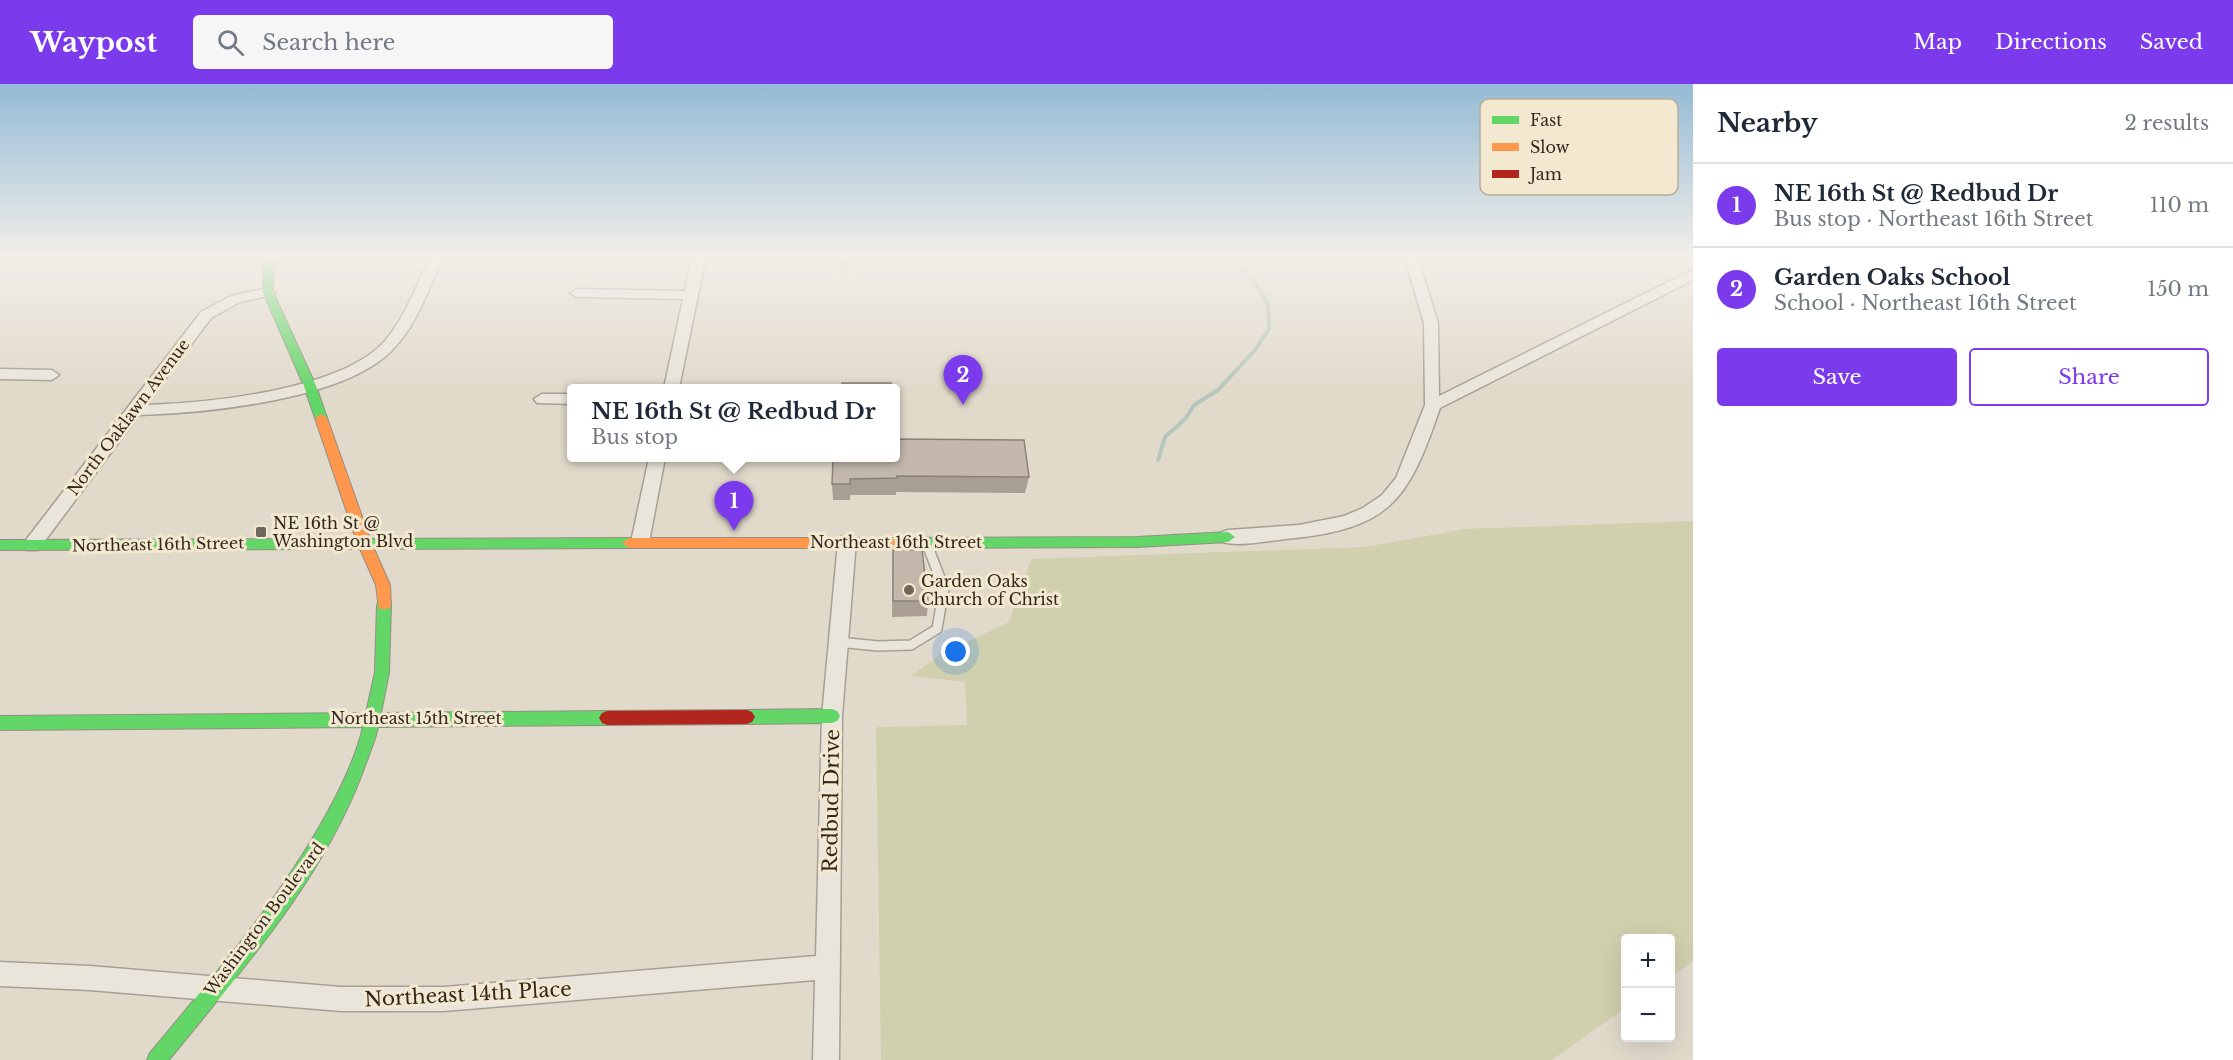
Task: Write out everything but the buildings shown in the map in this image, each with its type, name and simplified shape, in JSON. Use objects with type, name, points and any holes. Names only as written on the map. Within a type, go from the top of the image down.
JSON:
[{"type":"street","name":"North Oaklawn Avenue","points":[[32,545],[206,315],[228,302]]},
{"type":"street","name":"Washington Boulevard","points":[[157,1060],[263,927],[324,840],[361,764],[383,681],[386,632],[383,585],[364,542],[310,386],[272,302]]},
{"type":"street","points":[[134,410],[199,409],[236,405],[310,386],[351,370],[381,354],[401,328],[414,302]]},
{"type":"street","points":[[672,384],[688,302]]},
{"type":"street","points":[[1425,302],[1432,334],[1430,388],[1433,405],[1640,302]]},
{"type":"street","points":[[0,374],[52,375]]},
{"type":"street","points":[[542,399],[567,399]]},
{"type":"street","name":"Northeast 16th Street","points":[[0,545],[364,542],[1137,542],[1228,537],[1352,522],[1384,504],[1401,484],[1416,454],[1433,405]]},
{"type":"street","points":[[640,542],[656,462]]},
{"type":"street","name":"Redbud Drive","points":[[826,1060],[832,716],[847,542]]},
{"type":"street","name":"Northeast 15th Street","points":[[0,723],[374,718],[832,716]]},
{"type":"street","name":"Northeast 14th Place","points":[[0,974],[90,978],[341,999],[444,999],[828,968]]},
{"type":"lane","points":[[838,642],[878,646],[911,645],[937,629],[944,588],[926,542]]},
{"type":"green space","points":[[1693,521],[1693,961],[1675,974],[1675,934],[1621,934],[1621,1011],[1552,1060],[881,1060],[876,727],[967,725],[965,682],[911,676],[941,654],[1009,622],[1031,559],[1366,547],[1464,529]]},
{"type":"waterway","points":[[1158,460],[1165,437],[1186,418],[1194,405],[1218,390],[1255,350],[1269,329],[1266,302]]},
{"type":"traffic: fast","points":[[272,302],[310,386],[321,418]]},
{"type":"traffic: fast","points":[[892,543],[1137,542],[1228,537]]},
{"type":"traffic: fast","points":[[0,545],[629,543]]},
{"type":"traffic: fast","points":[[157,1060],[279,906],[315,851],[346,794],[369,735],[382,672],[384,605]]},
{"type":"traffic: fast","points":[[747,717],[832,716]]},
{"type":"traffic: fast","points":[[0,723],[607,718]]},
{"type":"traffic: slow","points":[[321,418],[364,542],[383,585],[384,605]]},
{"type":"traffic: slow","points":[[629,543],[892,543]]},
{"type":"traffic: jam","points":[[607,718],[747,717]]},
{"type":"place","name":"Garden Oaks School","points":[[963,405]]},
{"type":"place","name":"NE 16th St @ Redbud Dr","points":[[734,531]]},
{"type":"place","name":"NE 16th St @ Washington Blvd","points":[[261,532]]},
{"type":"place","name":"Garden Oaks Church of Christ","points":[[909,590]]}]
